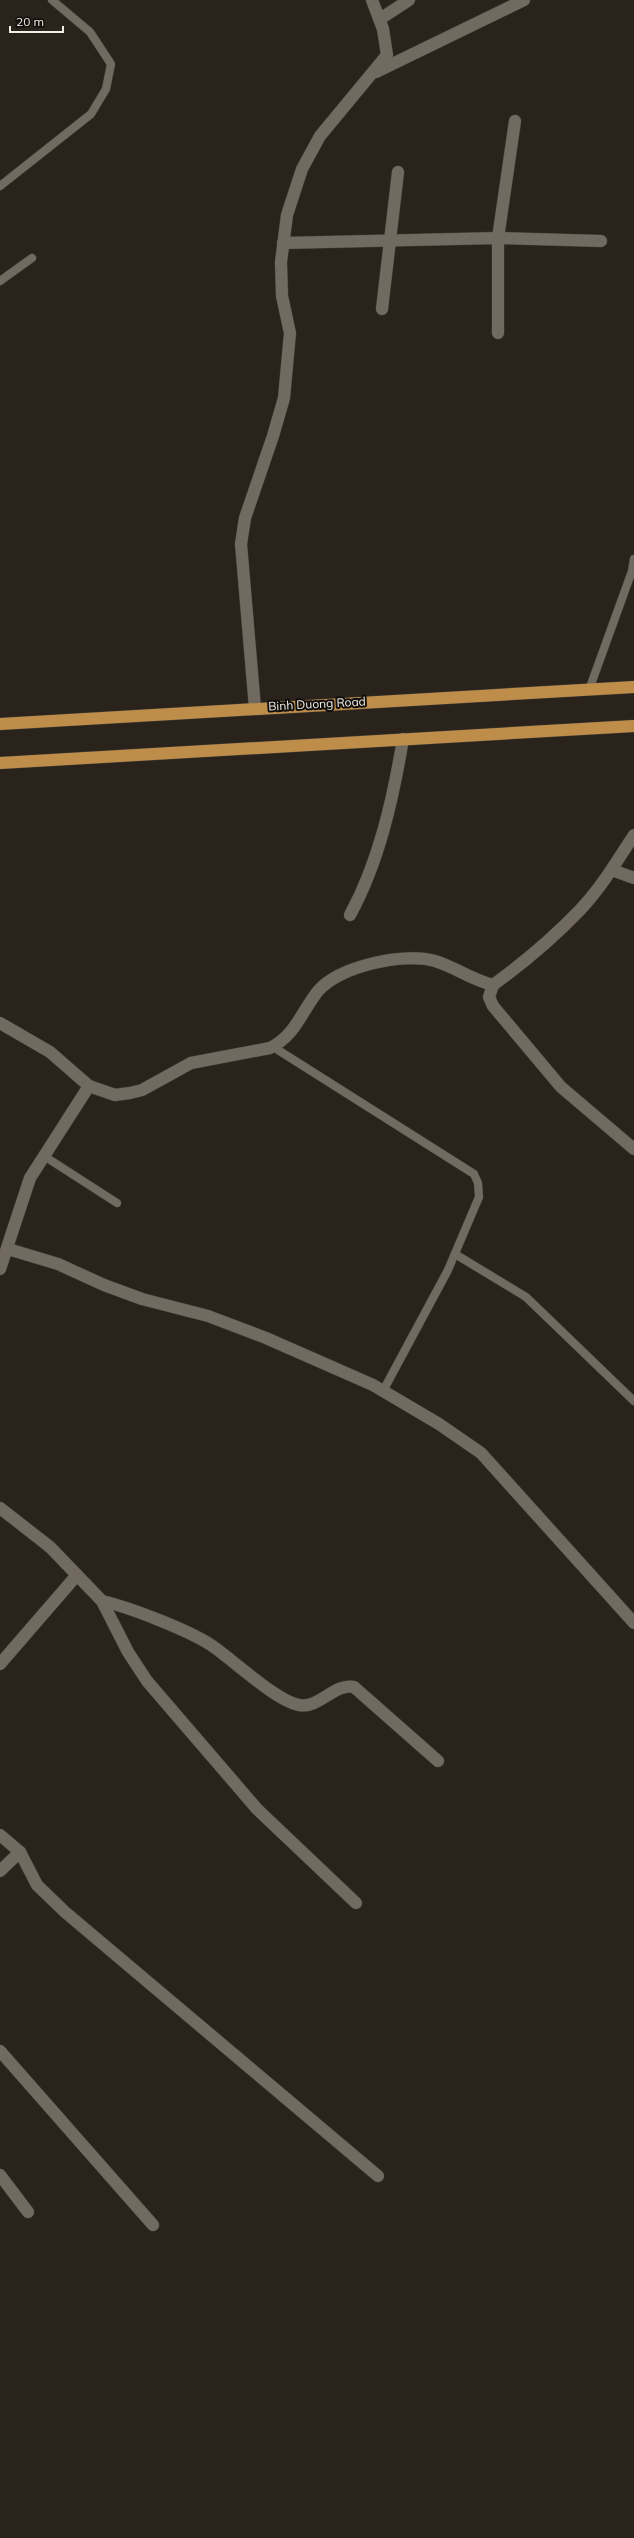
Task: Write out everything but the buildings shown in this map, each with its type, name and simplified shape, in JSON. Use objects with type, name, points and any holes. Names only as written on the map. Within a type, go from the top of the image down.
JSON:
[{"type":"highway","name":"Binh Duong Road","points":[[0,724],[634,687]]},
{"type":"highway","points":[[0,763],[634,726]]},
{"type":"street","points":[[255,708],[241,544],[245,518],[273,436],[284,398],[290,333],[282,296],[281,262],[287,215],[302,169],[320,136],[387,55],[380,19],[372,0]]},
{"type":"street","points":[[380,19],[409,0]]},
{"type":"street","points":[[371,75],[524,0]]},
{"type":"street","points":[[498,333],[498,238],[515,121]]},
{"type":"street","points":[[382,309],[398,172]]},
{"type":"street","points":[[283,243],[498,238],[601,241]]},
{"type":"street","points":[[350,915],[373,859],[396,779],[403,739]]},
{"type":"street","points":[[634,835],[612,870],[580,911],[513,971],[494,985],[489,996],[493,1006],[561,1087],[634,1149]]},
{"type":"street","points":[[612,870],[634,878]]},
{"type":"street","points":[[0,1023],[50,1052],[89,1086],[114,1095],[142,1090],[191,1063],[250,1053],[275,1046],[291,1033],[325,983],[352,970],[402,957],[419,957],[436,961],[482,982],[494,985]]},
{"type":"street","points":[[0,1269],[8,1249],[30,1178],[89,1086]]},
{"type":"street","points":[[8,1249],[58,1264],[104,1285],[142,1299],[208,1316],[266,1338],[383,1391],[468,1442],[481,1453],[634,1623]]},
{"type":"street","points":[[0,1508],[50,1547],[102,1601],[128,1652],[147,1682],[257,1809],[356,1903]]},
{"type":"street","points":[[0,1664],[77,1575]]},
{"type":"street","points":[[102,1601],[178,1629],[210,1644],[274,1692],[298,1705],[308,1705],[346,1685],[354,1687],[438,1761]]},
{"type":"street","points":[[0,1835],[20,1852],[37,1885],[65,1912],[378,2176]]},
{"type":"street","points":[[0,1871],[20,1852]]},
{"type":"street","points":[[0,2051],[153,2225]]},
{"type":"street","points":[[0,2175],[28,2212]]},
{"type":"lane","points":[[0,186],[91,114],[106,89],[111,64],[90,32],[52,0]]},
{"type":"lane","points":[[0,281],[32,258]]},
{"type":"lane","points":[[589,690],[634,559]]},
{"type":"lane","points":[[275,1046],[278,1050],[474,1174],[478,1183],[479,1197],[455,1254],[383,1391]]},
{"type":"lane","points":[[44,1156],[117,1203]]},
{"type":"lane","points":[[455,1254],[526,1297],[634,1402]]}]
